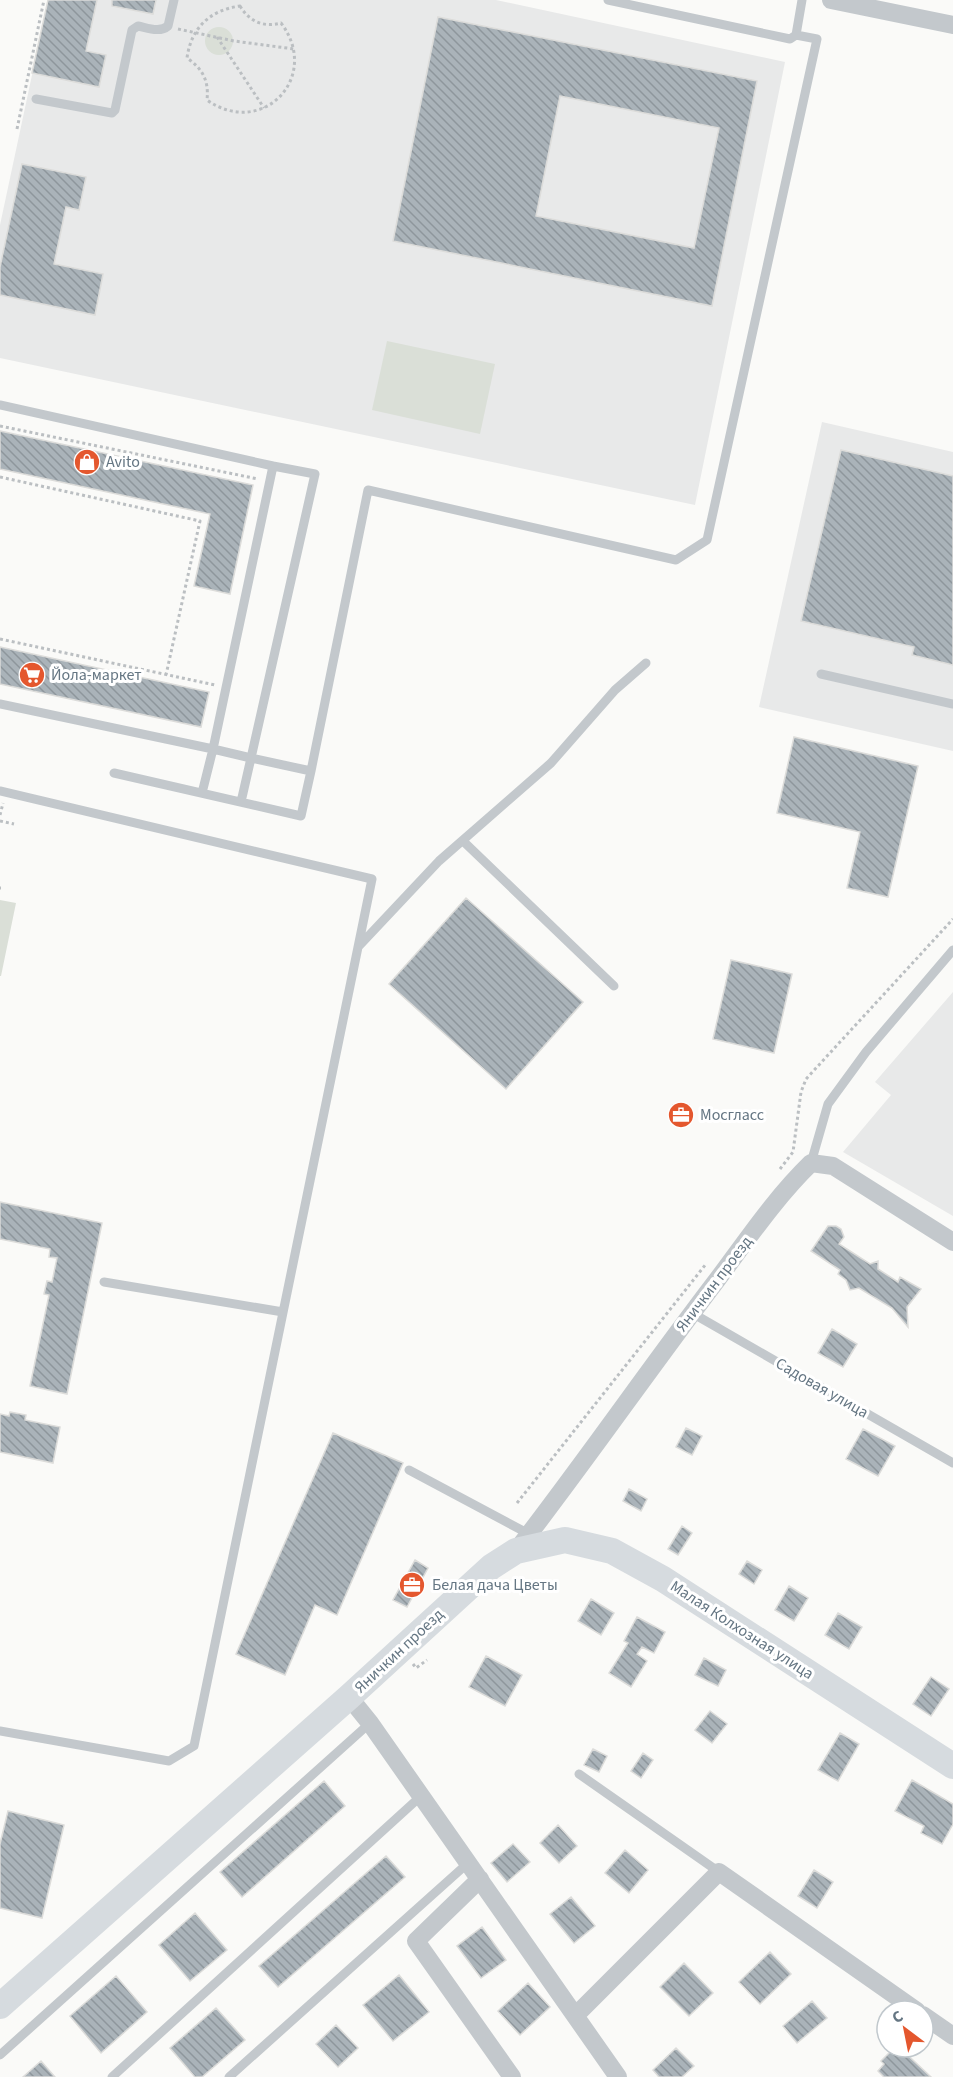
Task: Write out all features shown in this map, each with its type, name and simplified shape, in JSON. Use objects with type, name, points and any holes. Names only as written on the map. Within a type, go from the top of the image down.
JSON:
[{"type":"street","points":[[831,0],[953,25]]},
{"type":"street","points":[[811,1163],[833,1166],[953,1242]]},
{"type":"street","name":"Яничкин проезд","points":[[0,2006],[349,1697],[491,1567],[522,1542],[563,1491],[692,1313],[791,1182],[811,1163]]},
{"type":"street","name":"Малая Колхозная улица","points":[[522,1542],[565,1540],[612,1551],[663,1579],[953,1766]]},
{"type":"street","points":[[349,1697],[370,1723],[618,2077]]},
{"type":"street","points":[[575,2016],[719,1872],[900,1999]]},
{"type":"street","points":[[480,1879],[416,1941],[512,2077]]},
{"type":"street","points":[[935,2024],[953,2037]]},
{"type":"lane","points":[[36,99],[112,113],[115,110],[132,30],[138,26],[161,31],[168,26],[174,0]]},
{"type":"lane","points":[[114,773],[301,816],[368,490],[676,560],[707,540],[817,39],[796,35],[790,39],[608,0]]},
{"type":"lane","points":[[796,35],[802,0]]},
{"type":"lane","points":[[0,405],[315,474],[241,802]]},
{"type":"lane","points":[[202,793],[273,466]]},
{"type":"lane","points":[[358,948],[439,861],[550,763],[615,690],[646,663]]},
{"type":"lane","points":[[821,674],[953,704]]},
{"type":"lane","points":[[0,704],[311,771]]},
{"type":"lane","points":[[0,791],[372,879],[194,1746],[169,1761],[0,1731]]},
{"type":"lane","points":[[463,840],[614,986]]},
{"type":"lane","points":[[811,1163],[828,1104],[866,1052],[953,950]]},
{"type":"lane","points":[[104,1281],[283,1311]]},
{"type":"lane","name":"Садовая улица","points":[[692,1313],[953,1463]]},
{"type":"lane","points":[[409,1470],[522,1542]]},
{"type":"lane","points":[[0,2055],[370,1723]]},
{"type":"lane","points":[[579,1774],[719,1872]]},
{"type":"lane","points":[[112,2077],[421,1796]]},
{"type":"lane","points":[[229,2077],[468,1863]]},
{"type":"path","points":[[16,129],[44,0]]},
{"type":"path","points":[[240,6],[256,22],[268,25],[281,23],[288,32],[294,49],[295,62],[290,82],[278,99],[264,108],[248,113],[237,113],[216,106],[207,100],[205,77],[195,63],[187,58],[195,33],[210,16],[219,10],[240,6]]},
{"type":"path","points":[[168,26],[217,38],[294,49]]},
{"type":"path","points":[[217,38],[264,108]]},
{"type":"path","points":[[0,426],[260,480]]},
{"type":"path","points":[[0,477],[200,520],[166,675]]},
{"type":"path","points":[[0,639],[217,686]]},
{"type":"path","points":[[0,821],[14,824]]},
{"type":"path","points":[[778,1170],[793,1152],[801,1092],[806,1079],[953,919]]},
{"type":"path","points":[[517,1503],[713,1255]]},
{"type":"shaded area","points":[[48,0],[496,0],[785,62],[695,505],[0,358],[0,225]]},
{"type":"shaded area","points":[[219,27],[229,31],[233,41],[229,51],[219,55],[209,51],[205,41],[209,31]]},
{"type":"shaded area","points":[[387,341],[495,364],[480,434],[372,410]]},
{"type":"shaded area","points":[[822,422],[953,452],[953,751],[759,707]]},
{"type":"shaded area","points":[[0,900],[16,903],[1,976],[0,976]]},
{"type":"shaded area","points":[[953,992],[953,1216],[843,1152],[891,1095],[875,1082]]},
{"type":"building","points":[[48,0],[97,0],[86,51],[106,55],[99,87],[32,73]]},
{"type":"building","points":[[112,0],[156,0],[153,14],[112,6]]},
{"type":"building","points":[[438,17],[757,81],[712,306],[393,241]],"holes":[[[560,96],[719,128],[694,248],[536,216]]]},
{"type":"building","points":[[22,164],[86,177],[79,210],[66,207],[54,264],[103,274],[95,315],[0,295],[0,267]]},
{"type":"building","points":[[0,431],[253,485],[230,594],[194,586],[210,514],[0,469]]},
{"type":"building","points":[[841,450],[953,476],[953,665],[912,655],[914,647],[801,621]]},
{"type":"building","points":[[0,647],[209,692],[201,727],[0,684]]},
{"type":"building","points":[[794,737],[918,766],[888,897],[847,888],[860,832],[777,813]]},
{"type":"building","points":[[466,898],[583,1002],[506,1089],[389,984]]},
{"type":"building","points":[[731,960],[792,974],[774,1053],[713,1039]]},
{"type":"building","points":[[0,1202],[102,1223],[67,1394],[30,1386],[49,1295],[44,1294],[47,1281],[52,1282],[57,1258],[49,1257],[50,1249],[0,1239]]},
{"type":"building","points":[[828,1226],[841,1229],[844,1237],[839,1244],[870,1264],[878,1261],[878,1269],[898,1282],[900,1277],[921,1289],[907,1307],[908,1327],[892,1308],[859,1288],[850,1290],[846,1280],[838,1274],[840,1270],[811,1251]]},
{"type":"building","points":[[832,1329],[857,1344],[843,1367],[818,1353]]},
{"type":"building","points":[[10,1412],[26,1415],[25,1420],[60,1427],[53,1463],[0,1452],[0,1414],[9,1416]]},
{"type":"building","points":[[686,1428],[702,1436],[692,1455],[676,1447]]},
{"type":"building","points":[[863,1429],[895,1446],[878,1476],[846,1459]]},
{"type":"building","points":[[333,1433],[403,1463],[337,1615],[315,1605],[285,1675],[236,1654]]},
{"type":"building","points":[[629,1489],[647,1499],[641,1511],[623,1501]]},
{"type":"building","points":[[682,1526],[692,1533],[678,1555],[668,1549]]},
{"type":"building","points":[[415,1560],[428,1568],[407,1607],[393,1600]]},
{"type":"building","points":[[747,1561],[762,1570],[754,1584],[739,1574]]},
{"type":"building","points":[[789,1586],[808,1598],[794,1621],[775,1610]]},
{"type":"building","points":[[591,1599],[614,1613],[601,1635],[578,1621]]},
{"type":"building","points":[[838,1613],[862,1627],[849,1649],[825,1635]]},
{"type":"building","points":[[637,1617],[665,1632],[654,1653],[642,1647],[637,1654],[647,1661],[631,1687],[609,1673],[628,1643],[624,1641]]},
{"type":"building","points":[[486,1656],[522,1675],[505,1706],[469,1687]]},
{"type":"building","points":[[704,1658],[726,1670],[718,1686],[695,1675]]},
{"type":"building","points":[[931,1677],[949,1689],[931,1716],[913,1704]]},
{"type":"building","points":[[710,1711],[727,1724],[712,1743],[695,1730]]},
{"type":"building","points":[[840,1733],[859,1744],[838,1781],[818,1770]]},
{"type":"building","points":[[593,1749],[607,1756],[599,1772],[584,1765]]},
{"type":"building","points":[[643,1753],[653,1760],[641,1778],[631,1771]]},
{"type":"building","points":[[912,1780],[953,1804],[953,1824],[942,1844],[921,1833],[924,1826],[895,1811]]},
{"type":"building","points":[[324,1781],[345,1806],[242,1897],[220,1872]]},
{"type":"building","points":[[8,1811],[64,1825],[42,1918],[0,1908],[0,1844]]},
{"type":"building","points":[[558,1825],[577,1846],[559,1863],[540,1843]]},
{"type":"building","points":[[513,1844],[530,1862],[507,1882],[491,1863]]},
{"type":"building","points":[[625,1850],[648,1870],[629,1893],[605,1873]]},
{"type":"building","points":[[386,1856],[405,1877],[278,1987],[259,1966]]},
{"type":"building","points":[[814,1870],[833,1882],[817,1908],[798,1896]]},
{"type":"building","points":[[571,1897],[595,1926],[574,1943],[550,1914]]},
{"type":"building","points":[[195,1913],[227,1950],[190,1981],[159,1945]]},
{"type":"building","points":[[482,1927],[506,1960],[481,1978],[457,1946]]},
{"type":"building","points":[[770,1952],[791,1974],[760,2004],[739,1982]]},
{"type":"building","points":[[684,1963],[713,1993],[689,2016],[660,1987]]},
{"type":"building","points":[[399,1975],[429,2012],[393,2041],[363,2005]]},
{"type":"building","points":[[116,1976],[147,2012],[101,2053],[70,2016]]},
{"type":"building","points":[[528,1983],[550,2007],[520,2035],[498,2011]]},
{"type":"building","points":[[812,2001],[827,2018],[797,2043],[783,2026]]},
{"type":"building","points":[[216,2008],[245,2040],[202,2077],[195,2077],[170,2048]]},
{"type":"building","points":[[336,2025],[358,2048],[338,2067],[316,2044]]},
{"type":"building","points":[[676,2048],[694,2066],[682,2077],[659,2077],[653,2070]]},
{"type":"building","points":[[883,2059],[912,2059],[931,2077],[884,2077],[878,2071],[884,2064],[881,2061]]},
{"type":"building","points":[[41,2061],[55,2077],[23,2077]]},
{"type":"place","name":"Avito","points":[[87,462]]},
{"type":"place","name":"Йола-маркет","points":[[32,675]]},
{"type":"place","name":"Мосгласс","points":[[681,1115]]},
{"type":"place","name":"Белая дача Цветы","points":[[412,1585]]}]
